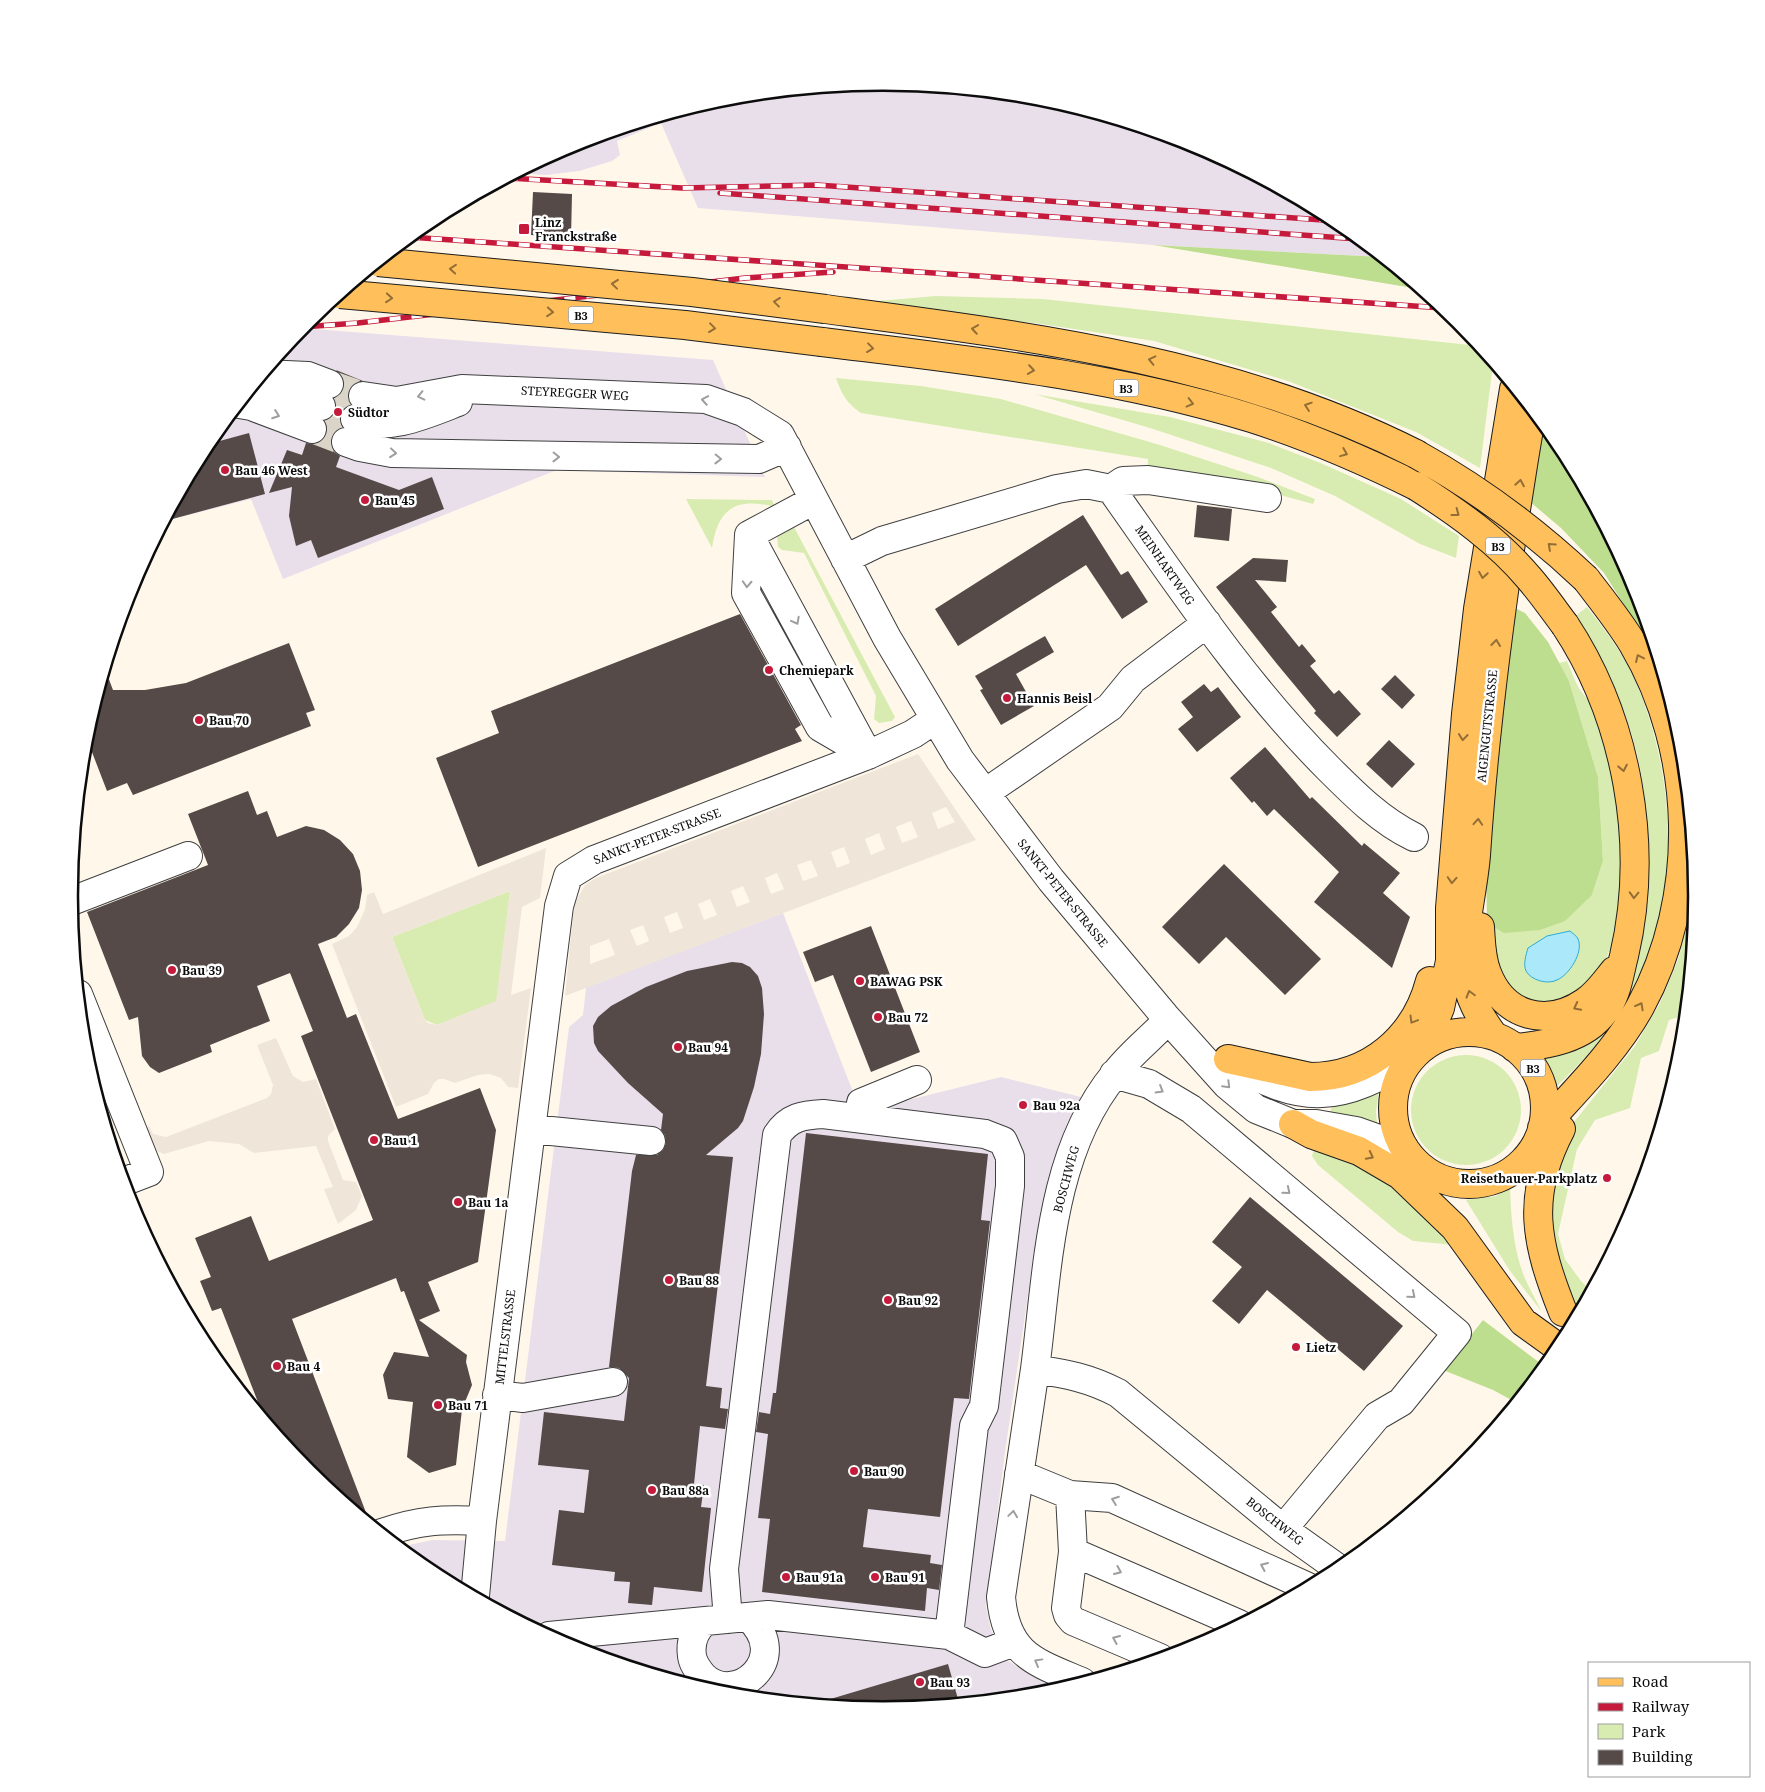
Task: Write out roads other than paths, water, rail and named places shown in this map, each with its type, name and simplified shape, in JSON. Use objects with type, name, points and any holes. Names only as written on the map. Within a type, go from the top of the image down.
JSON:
[{"type":"main road","name":"B3","points":[[385,263],[692,292],[825,308],[1056,342],[1152,360],[1223,378],[1315,409],[1375,433],[1456,476],[1508,512],[1548,544],[1586,580],[1633,644],[1659,700],[1675,757]]},
{"type":"main road","name":"B3","points":[[348,295],[685,325],[1052,373],[1147,392],[1250,418],[1370,464],[1416,486],[1455,511],[1496,544],[1529,578],[1565,624],[1578,644],[1600,687],[1612,721],[1624,768],[1631,816],[1634,878],[1632,914],[1615,994],[1604,1013],[1590,1026],[1572,1037],[1551,1043],[1505,1042],[1472,1032],[1452,1034],[1418,1052],[1400,1076],[1393,1104],[1396,1129],[1404,1148],[1416,1163],[1431,1173],[1458,1183],[1483,1182],[1508,1172],[1526,1158],[1549,1133],[1580,1087],[1612,1048],[1639,1009],[1655,977],[1672,921],[1687,880]]},
{"type":"main road","name":"AIGENGUTSTRASSE","points":[[1450,908],[1460,765],[1478,609],[1513,396]]},
{"type":"main road","name":"AIGENGUTSTRASSE","points":[[1505,1042],[1473,1003],[1465,971],[1468,914],[1475,871],[1482,768],[1500,613],[1531,419]]},
{"type":"main road","name":"B3","points":[[1677,767],[1687,864]]},
{"type":"main road","points":[[1475,871],[1481,944],[1487,974],[1500,996],[1520,1011],[1546,1016],[1576,1008],[1600,990],[1623,960]]},
{"type":"main road","points":[[1418,1052],[1446,988],[1450,961],[1450,908]]},
{"type":"main road","points":[[1228,1059],[1310,1077],[1339,1075],[1374,1061],[1396,1043],[1408,1030],[1423,1004],[1450,908]]},
{"type":"main road","name":"B3","points":[[1505,1042],[1530,1063],[1539,1079],[1549,1133]]},
{"type":"main road","points":[[1293,1124],[1311,1134],[1359,1151],[1400,1175],[1455,1228],[1517,1316],[1552,1342]]},
{"type":"main road","points":[[1549,1133],[1537,1218],[1541,1251],[1568,1317]]},
{"type":"main road","points":[[1526,1158],[1521,1193],[1522,1224],[1527,1254],[1534,1276],[1542,1290],[1568,1317]]},
{"type":"main road","points":[[1431,1173],[1468,1219],[1502,1271],[1553,1341]]},
{"type":"street","points":[[270,374],[308,376],[320,406]]},
{"type":"street","points":[[262,384],[320,406]]},
{"type":"street","name":"STEYREGGER WEG","points":[[489,389],[706,399],[743,412],[783,441],[759,459],[392,453],[355,419],[398,401],[448,390],[489,389]]},
{"type":"street","points":[[245,405],[320,406]]},
{"type":"street","name":"SANKT-PETER-STRASSE","points":[[783,441],[887,638],[934,720],[984,793],[1051,880],[1176,1028],[1227,1085],[1248,1104],[1265,1114],[1293,1124],[1316,1124],[1356,1130],[1404,1148]]},
{"type":"street","points":[[845,559],[882,541],[1057,489],[1086,484],[1111,489],[1123,481],[1148,480],[1267,498]]},
{"type":"street","name":"MEINHARTWEG","points":[[1111,489],[1206,623],[1251,681],[1316,756],[1380,816],[1395,828],[1414,837]]},
{"type":"street","points":[[814,500],[750,535],[868,754]]},
{"type":"street","points":[[984,793],[1110,707],[1133,679],[1206,623]]},
{"type":"street","name":"SANKT-PETER-STRASSE","points":[[537,1077],[559,906],[568,876],[594,860],[868,754],[912,734],[934,720]]},
{"type":"street","points":[[78,899],[188,856]]},
{"type":"street","points":[[86,1015],[149,1172],[130,1180]]},
{"type":"street","points":[[1176,1028],[1272,1085],[1303,1093],[1324,1094],[1367,1083],[1418,1052]]},
{"type":"street","name":"BOSCHWEG","points":[[1073,1678],[1040,1664],[1026,1655],[1014,1642],[1006,1630],[1001,1597],[1053,1229],[1068,1164],[1085,1122],[1114,1074],[1176,1028]]},
{"type":"street","points":[[1114,1074],[1149,1084],[1190,1109],[1457,1333],[1400,1402],[1377,1416],[1283,1529]]},
{"type":"street","name":"MITTELSTRASSE","points":[[476,1590],[482,1521],[537,1077]]},
{"type":"street","points":[[859,1118],[861,1103],[917,1080]]},
{"type":"street","points":[[727,1619],[724,1570],[777,1135],[784,1124],[802,1115],[823,1114],[985,1134],[1003,1141],[1010,1157],[1010,1186],[984,1406],[974,1426],[949,1635]]},
{"type":"street","points":[[531,1129],[651,1141]]},
{"type":"street","name":"BOSCHWEG","points":[[1034,1369],[1073,1374],[1096,1382],[1118,1393],[1283,1529],[1332,1564]]},
{"type":"street","points":[[498,1395],[524,1398],[613,1382]]},
{"type":"street","points":[[1019,1474],[1070,1496],[1112,1498],[1300,1583]]},
{"type":"street","points":[[1070,1496],[1073,1552],[1066,1608],[1068,1615],[1073,1620],[1151,1654]]},
{"type":"street","points":[[387,1531],[405,1525],[442,1519],[482,1521]]},
{"type":"street","points":[[1073,1552],[1232,1621]]},
{"type":"street","points":[[562,1635],[768,1615],[949,1635],[986,1653],[1014,1642]]},
{"type":"water","points":[[1570,931],[1578,939],[1579,950],[1574,962],[1566,973],[1557,980],[1549,982],[1535,979],[1528,974],[1525,960],[1528,948],[1547,936]]},
{"type":"tunnel","points":[[329,384],[363,396]]},
{"type":"tunnel","points":[[321,406],[355,419]]},
{"type":"tunnel","points":[[312,429],[346,442]]},
{"type":"railway","points":[[518,179],[682,188],[817,185],[1318,220]]},
{"type":"railway","points":[[720,193],[1346,238]]},
{"type":"railway","points":[[420,238],[1430,307]]},
{"type":"railway","points":[[314,326],[358,323],[745,278],[833,272]]},
{"type":"place","name":"Linz Franckstraße","points":[[524,229]]},
{"type":"place","name":"Südtor","points":[[338,412]]},
{"type":"place","name":"Bau 46 West","points":[[225,470]]},
{"type":"place","name":"Bau 45","points":[[365,500]]},
{"type":"place","name":"Chemiepark","points":[[769,670]]},
{"type":"place","name":"Hannis Beisl","points":[[1007,698]]},
{"type":"place","name":"Bau 70","points":[[199,720]]},
{"type":"place","name":"Bau 39","points":[[172,970]]},
{"type":"place","name":"BAWAG PSK","points":[[860,981]]},
{"type":"place","name":"Bau 72","points":[[878,1017]]},
{"type":"place","name":"Bau 94","points":[[678,1047]]},
{"type":"place","name":"Bau 92a","points":[[1023,1105]]},
{"type":"place","name":"Bau 1","points":[[374,1140]]},
{"type":"place","name":"Reisetbauer-Parkplatz","points":[[1607,1178]]},
{"type":"place","name":"Bau 1a","points":[[458,1202]]},
{"type":"place","name":"Bau 88","points":[[669,1280]]},
{"type":"place","name":"Bau 92","points":[[888,1300]]},
{"type":"place","name":"Lietz","points":[[1296,1347]]},
{"type":"place","name":"Bau 4","points":[[277,1366]]},
{"type":"place","name":"Bau 71","points":[[438,1405]]},
{"type":"place","name":"Bau 90","points":[[854,1471]]},
{"type":"place","name":"Bau 88a","points":[[652,1490]]},
{"type":"place","name":"Bau 91a","points":[[786,1577]]},
{"type":"place","name":"Bau 91","points":[[875,1577]]},
{"type":"place","name":"Bau 93","points":[[920,1682]]}]
